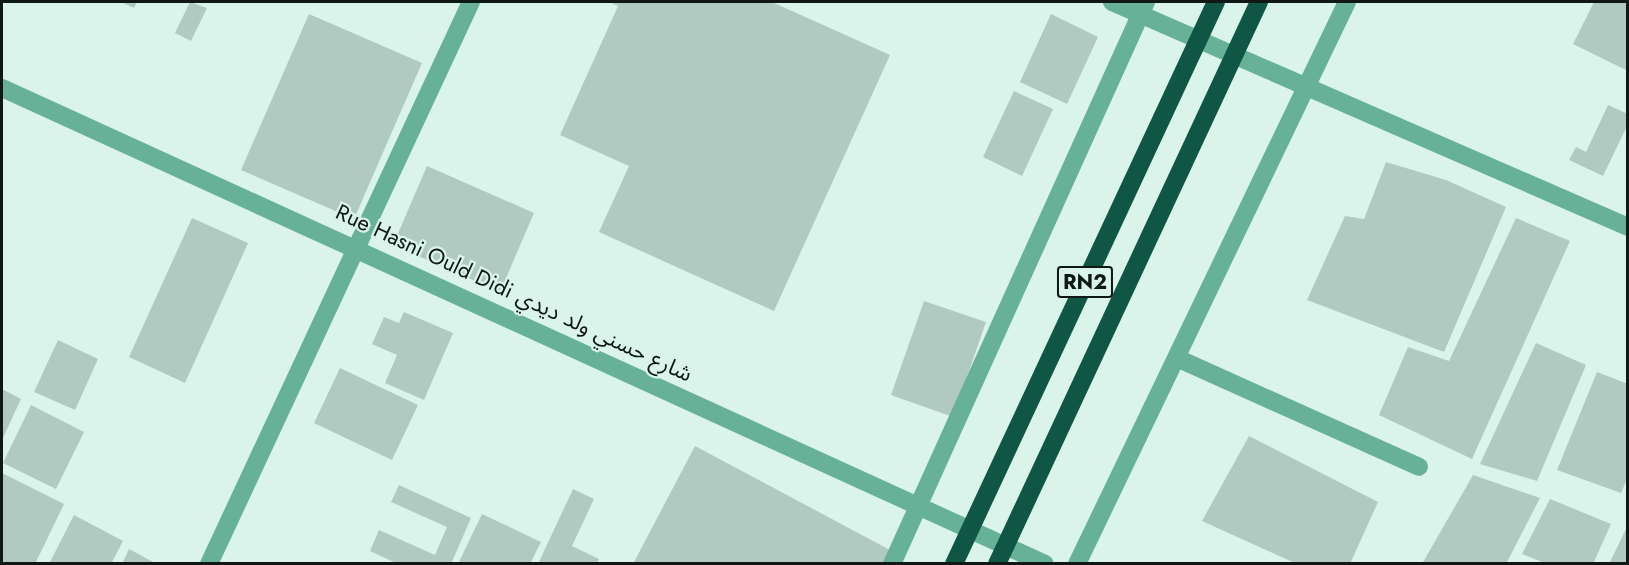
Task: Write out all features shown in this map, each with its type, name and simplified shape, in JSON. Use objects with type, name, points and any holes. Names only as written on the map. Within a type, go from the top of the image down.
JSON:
[{"type":"highway","name":"RN2","points":[[954,564],[1216,2]]},
{"type":"highway","name":"RN2","points":[[1001,555],[1259,2]]},
{"type":"street","points":[[209,564],[471,2]]},
{"type":"street","points":[[1112,2],[1143,8],[1198,41],[1310,86],[1628,227]]},
{"type":"street","points":[[1077,564],[1179,359],[1310,86],[1347,2]]},
{"type":"street","points":[[892,564],[920,508],[1143,8]]},
{"type":"street","name":"Rue Hasni Ould Didi شارع حسني ولد ديدي","points":[[2,88],[357,246],[969,530],[1001,555],[1045,564]]},
{"type":"street","points":[[1179,359],[1419,466]]},
{"type":"building","points":[[121,2],[137,2],[134,8]]},
{"type":"building","points":[[190,2],[207,8],[191,41],[175,33]]},
{"type":"building","points":[[609,2],[772,2],[890,55],[774,311],[599,232],[629,166],[560,135],[618,6]]},
{"type":"building","points":[[1594,2],[1628,2],[1628,71],[1573,44]]},
{"type":"building","points":[[309,14],[422,63],[354,219],[241,170]]},
{"type":"building","points":[[1051,14],[1098,37],[1067,104],[1020,82]]},
{"type":"building","points":[[1014,91],[1053,109],[1022,176],[983,157]]},
{"type":"building","points":[[1608,105],[1628,114],[1628,124],[1603,176],[1569,160],[1576,147],[1586,152]]},
{"type":"building","points":[[1386,162],[1446,180],[1506,207],[1444,352],[1307,300],[1345,216],[1364,219]]},
{"type":"building","points":[[427,166],[534,213],[500,292],[393,245]]},
{"type":"building","points":[[192,218],[248,243],[185,383],[129,357]]},
{"type":"building","points":[[1516,218],[1570,241],[1472,459],[1379,415],[1408,347],[1449,361]]},
{"type":"building","points":[[924,301],[986,322],[953,417],[891,395]]},
{"type":"building","points":[[404,312],[453,333],[424,400],[385,383],[397,355],[372,344],[384,317],[399,323]]},
{"type":"building","points":[[58,340],[98,359],[75,410],[34,392]]},
{"type":"building","points":[[1536,343],[1586,365],[1537,481],[1480,464]]},
{"type":"building","points":[[340,368],[418,405],[392,460],[314,423]]},
{"type":"building","points":[[1597,372],[1628,384],[1628,477],[1621,493],[1557,470]]},
{"type":"building","points":[[2,389],[21,399],[2,440]]},
{"type":"building","points":[[31,405],[84,432],[56,489],[3,463]]},
{"type":"building","points":[[1249,436],[1378,502],[1350,564],[1297,564],[1202,521]]},
{"type":"building","points":[[695,446],[890,550],[883,564],[633,564]]},
{"type":"building","points":[[2,473],[64,504],[35,564],[2,564]]},
{"type":"building","points":[[1473,475],[1540,498],[1506,564],[1422,564]]},
{"type":"building","points":[[399,485],[471,518],[451,564],[398,564],[370,551],[379,530],[435,555],[447,527],[391,502]]},
{"type":"building","points":[[573,489],[594,499],[572,546],[599,559],[597,564],[538,564]]},
{"type":"building","points":[[1550,499],[1611,524],[1593,564],[1547,564],[1522,554]]},
{"type":"building","points":[[482,514],[541,542],[530,564],[458,564]]},
{"type":"building","points":[[74,515],[123,541],[111,564],[49,564]]},
{"type":"building","points":[[1626,529],[1628,564],[1609,564]]},
{"type":"building","points":[[129,549],[157,564],[122,564]]}]
